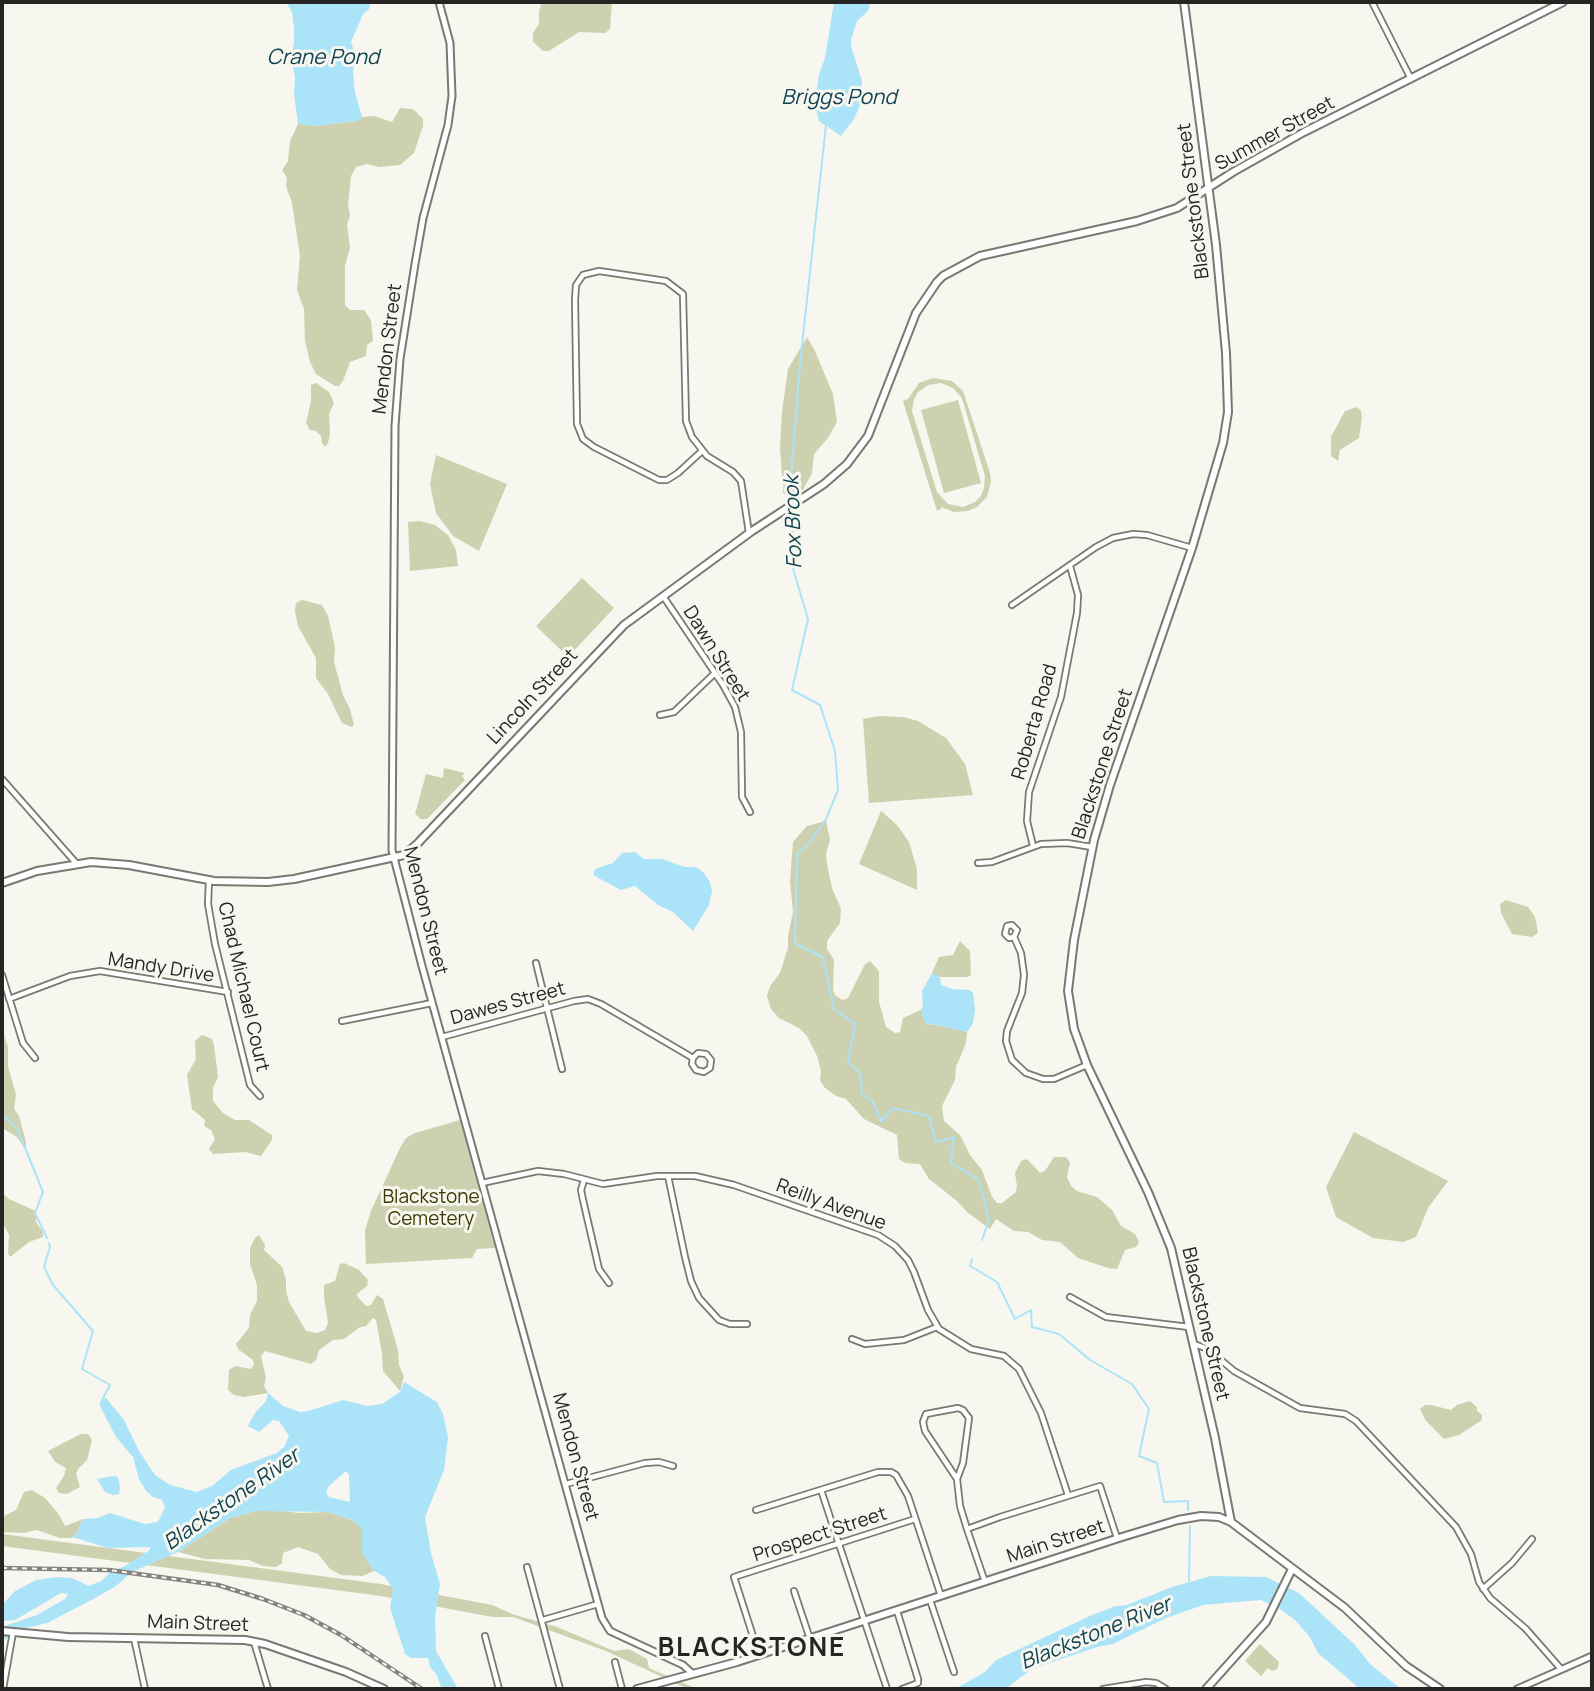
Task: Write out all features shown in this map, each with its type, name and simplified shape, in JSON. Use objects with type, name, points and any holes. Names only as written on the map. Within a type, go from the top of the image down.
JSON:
[{"type":"main road","name":"Blackstone Street","points":[[1184,2],[1210,188],[1229,400],[1223,443],[1192,548],[1116,767],[1092,847],[1076,929],[1068,990],[1074,1029],[1087,1065],[1167,1237],[1194,1344],[1227,1491],[1231,1522]]},
{"type":"main road","name":"Summer Street","points":[[951,272],[983,255],[1159,215],[1186,204],[1249,163],[1304,132],[1563,2]]},
{"type":"main road","name":"Lincoln Street","points":[[2,883],[37,871],[76,863],[123,864],[209,880],[243,883],[286,880],[404,855],[610,638],[749,533],[832,478],[862,445],[880,408],[916,313],[937,282],[951,272]]},
{"type":"main road","name":"Main Street","points":[[637,1689],[759,1655],[1117,1539],[1193,1517],[1210,1516],[1231,1522],[1345,1608],[1406,1666],[1440,1689]]},
{"type":"main road","points":[[1206,1689],[1270,1616],[1292,1569]]},
{"type":"main road","name":"Main Street","points":[[2,1631],[12,1635],[24,1633],[68,1637],[216,1638],[254,1641],[346,1672],[384,1689]]},
{"type":"street","name":"Mendon Street","points":[[439,2],[452,58],[452,96],[448,125],[423,218],[400,359],[394,426],[391,769],[394,858],[602,1618],[610,1631],[682,1665],[693,1674]]},
{"type":"street","points":[[1372,2],[1411,79]]},
{"type":"street","points":[[702,451],[678,473],[667,480],[659,480],[583,439],[577,424],[575,300],[576,285],[583,275],[599,271],[666,281],[680,291],[684,302],[686,421],[692,437],[702,451],[733,472],[741,481],[749,533]]},
{"type":"street","points":[[1012,605],[1101,543],[1119,536],[1147,536],[1192,548]]},
{"type":"street","name":"Roberta Road","points":[[1033,846],[1027,821],[1029,792],[1061,697],[1077,613],[1078,595],[1070,566]]},
{"type":"street","name":"Dawn Street","points":[[663,596],[728,692],[738,715],[742,740],[742,797],[750,812]]},
{"type":"street","points":[[660,715],[674,712],[715,673]]},
{"type":"street","points":[[2,779],[76,863]]},
{"type":"street","points":[[978,863],[992,862],[1033,846],[1057,843],[1092,847]]},
{"type":"street","name":"Chad Michael Court","points":[[209,880],[208,904],[215,944],[250,1085],[260,1096]]},
{"type":"street","points":[[1014,937],[1023,961],[1024,984],[1008,1028],[1006,1041],[1012,1060],[1026,1073],[1042,1079],[1054,1079],[1087,1065]]},
{"type":"street","points":[[536,963],[562,1069]]},
{"type":"street","name":"Mandy Drive","points":[[9,999],[70,976],[100,971],[228,992]]},
{"type":"street","points":[[2,975],[23,1043],[35,1058]]},
{"type":"street","name":"Dawes Street","points":[[442,1037],[579,1000],[596,1002],[693,1058]]},
{"type":"street","points":[[342,1021],[432,1003]]},
{"type":"street","name":"Dawes Street","points":[[698,1053],[706,1054],[711,1058],[711,1066],[705,1072],[697,1071],[693,1067],[693,1058],[698,1053]]},
{"type":"street","name":"Reilly Avenue","points":[[482,1183],[538,1171],[612,1184],[668,1176],[695,1176],[734,1185],[887,1240],[908,1260],[915,1272],[937,1327]]},
{"type":"street","points":[[668,1176],[691,1281],[699,1298],[719,1320],[730,1324],[747,1324]]},
{"type":"street","points":[[584,1180],[581,1189],[599,1269],[609,1283]]},
{"type":"street","points":[[1070,1297],[1106,1317],[1190,1327]]},
{"type":"street","points":[[852,1339],[865,1345],[904,1340],[937,1327],[963,1345],[1004,1356],[1019,1369],[1041,1413],[1068,1495]]},
{"type":"street","points":[[1194,1344],[1208,1349],[1234,1371],[1300,1408],[1345,1414],[1356,1421],[1456,1527],[1471,1554],[1483,1589],[1526,1629],[1561,1669]]},
{"type":"street","points":[[957,1479],[925,1431],[923,1422],[926,1414],[958,1408],[967,1413],[969,1418],[963,1463],[957,1479],[960,1506],[985,1582]]},
{"type":"street","points":[[566,1484],[645,1463],[673,1465]]},
{"type":"street","points":[[756,1510],[878,1472],[891,1472],[904,1488],[941,1596]]},
{"type":"street","points":[[967,1528],[1100,1486],[1117,1539]]},
{"type":"street","points":[[821,1490],[887,1689]]},
{"type":"street","name":"Prospect Street","points":[[759,1655],[734,1577],[915,1519]]},
{"type":"street","points":[[1483,1589],[1512,1563],[1532,1539]]},
{"type":"street","points":[[527,1567],[560,1689]]},
{"type":"street","points":[[794,1591],[810,1639]]},
{"type":"street","points":[[930,1600],[954,1672]]},
{"type":"street","points":[[542,1620],[598,1604]]},
{"type":"street","points":[[897,1611],[918,1679],[918,1683],[902,1689]]},
{"type":"street","points":[[4,1689],[12,1635]]},
{"type":"street","points":[[485,1636],[499,1689]]},
{"type":"street","points":[[134,1638],[145,1689]]},
{"type":"street","points":[[254,1641],[268,1689]]},
{"type":"street","points":[[1517,1689],[1592,1656]]},
{"type":"street","points":[[615,1662],[622,1689]]},
{"type":"street","points":[[1103,1689],[1146,1682],[1156,1683],[1166,1689]]},
{"type":"green space","points":[[542,2],[612,2],[610,29],[605,33],[579,32],[549,51],[543,51],[533,42]]},
{"type":"green space","points":[[400,108],[413,109],[423,119],[414,153],[400,165],[379,167],[367,164],[356,167],[351,176],[348,206],[350,215],[347,225],[350,247],[345,266],[345,305],[350,310],[364,310],[371,320],[373,341],[367,345],[366,356],[350,362],[343,381],[339,386],[335,386],[316,374],[310,362],[305,341],[304,309],[297,290],[300,256],[292,203],[286,186],[287,178],[282,170],[288,161],[290,141],[298,124],[315,126],[374,116],[392,122]]},
{"type":"green space","points":[[807,337],[833,394],[837,422],[814,454],[812,473],[803,490],[787,495],[783,493],[780,448],[782,412],[788,369]]},
{"type":"green space","points":[[933,378],[952,381],[963,391],[991,482],[987,497],[977,507],[968,511],[954,512],[941,507],[937,511],[903,401],[908,399],[919,383]],"holes":[[[941,383],[953,388],[962,398],[985,476],[981,496],[963,507],[948,504],[937,492],[912,411],[918,392],[928,385]]]},
{"type":"green space","points":[[316,383],[329,392],[334,403],[329,414],[330,433],[325,447],[321,436],[310,430],[306,423],[311,385]]},
{"type":"green space","points":[[958,400],[981,483],[944,493],[921,410]]},
{"type":"green space","points":[[1357,407],[1362,418],[1359,438],[1340,450],[1338,461],[1331,456],[1331,437],[1345,411]]},
{"type":"green space","points":[[436,455],[507,484],[479,551],[453,536],[436,513],[430,484]]},
{"type":"green space","points":[[419,521],[435,525],[448,535],[456,550],[458,566],[410,571],[408,522]]},
{"type":"green space","points":[[582,578],[614,608],[568,657],[536,626]]},
{"type":"green space","points":[[302,600],[322,605],[328,616],[335,647],[334,662],[343,695],[350,709],[354,725],[352,727],[342,723],[328,694],[316,678],[316,658],[298,626],[295,611],[296,603]]},
{"type":"green space","points":[[879,716],[918,721],[946,738],[965,764],[973,795],[869,803],[863,719]]},
{"type":"green space","points":[[444,768],[465,773],[462,776],[465,780],[427,819],[421,819],[415,814],[426,774],[443,778]]},
{"type":"green space","points":[[881,811],[897,825],[909,842],[917,869],[917,890],[859,864]]},
{"type":"green space","points":[[826,821],[830,840],[826,853],[827,864],[832,888],[841,909],[840,923],[827,941],[827,949],[834,960],[835,995],[842,1000],[848,998],[865,964],[870,961],[879,971],[879,1002],[886,1027],[895,1033],[900,1032],[903,1018],[921,1010],[926,1025],[967,1032],[966,1043],[956,1067],[955,1080],[942,1106],[944,1121],[960,1135],[970,1155],[982,1170],[992,1197],[997,1203],[1002,1203],[1016,1192],[1015,1173],[1021,1161],[1027,1159],[1040,1173],[1045,1171],[1054,1157],[1066,1157],[1070,1163],[1067,1177],[1071,1186],[1077,1191],[1097,1197],[1112,1210],[1121,1226],[1135,1234],[1139,1242],[1136,1247],[1125,1250],[1117,1269],[1078,1258],[1060,1242],[1042,1240],[1028,1232],[1014,1231],[996,1219],[990,1229],[967,1212],[929,1179],[920,1164],[905,1163],[899,1159],[897,1135],[864,1119],[846,1099],[836,1096],[824,1087],[820,1080],[818,1058],[807,1036],[799,1028],[779,1018],[771,1009],[767,996],[770,986],[780,973],[788,948],[793,912],[790,881],[793,842],[807,826]]},
{"type":"green space","points":[[1506,900],[1528,907],[1535,917],[1538,933],[1532,937],[1512,934],[1501,913],[1500,904]]},
{"type":"green space","points":[[960,941],[970,951],[971,975],[940,977],[932,973],[939,957],[953,955]]},
{"type":"green space","points":[[2,1029],[8,1047],[8,1067],[16,1094],[14,1109],[19,1116],[26,1150],[17,1137],[2,1128]]},
{"type":"green space","points":[[202,1035],[212,1039],[214,1045],[218,1077],[213,1088],[213,1101],[223,1113],[235,1120],[249,1120],[272,1135],[272,1140],[261,1156],[245,1152],[213,1154],[209,1149],[215,1139],[211,1130],[204,1126],[205,1120],[192,1109],[187,1075],[196,1059],[195,1041]]},
{"type":"green space","name":"Blackstone Cemetery","points":[[460,1120],[495,1248],[477,1249],[472,1258],[366,1264],[365,1230],[371,1211],[406,1138]]},
{"type":"green space","points":[[1354,1132],[1448,1181],[1428,1208],[1416,1237],[1403,1242],[1373,1238],[1336,1217],[1326,1187]]},
{"type":"green space","points":[[2,1193],[36,1211],[36,1222],[43,1232],[43,1237],[29,1242],[10,1257],[9,1235],[2,1222]]},
{"type":"green space","points":[[259,1235],[265,1245],[264,1250],[282,1267],[289,1302],[306,1331],[317,1333],[325,1330],[328,1323],[324,1285],[335,1281],[340,1264],[344,1263],[359,1270],[368,1280],[367,1286],[357,1296],[366,1306],[371,1305],[377,1295],[383,1299],[404,1376],[400,1391],[383,1371],[376,1320],[373,1318],[366,1326],[360,1327],[344,1339],[333,1340],[319,1350],[316,1360],[311,1364],[265,1351],[261,1356],[266,1378],[264,1386],[268,1393],[244,1397],[234,1395],[228,1390],[229,1370],[235,1366],[251,1369],[254,1365],[253,1360],[239,1350],[236,1344],[249,1328],[250,1315],[257,1301],[250,1248]]},
{"type":"green space","points":[[1470,1401],[1477,1407],[1482,1420],[1459,1435],[1444,1439],[1426,1421],[1420,1409],[1431,1405],[1451,1410]]},
{"type":"green space","points":[[81,1434],[88,1434],[92,1440],[87,1460],[76,1474],[80,1487],[67,1494],[59,1493],[56,1488],[66,1468],[55,1462],[48,1451]]},
{"type":"green space","points":[[32,1490],[45,1498],[65,1526],[83,1519],[77,1533],[71,1538],[60,1538],[37,1530],[24,1533],[2,1532],[2,1517],[16,1510],[24,1492]]},
{"type":"green space","points":[[256,1511],[299,1513],[328,1512],[352,1520],[363,1529],[362,1552],[374,1571],[362,1576],[341,1575],[330,1569],[318,1554],[298,1547],[283,1553],[282,1563],[276,1567],[263,1566],[249,1560],[205,1559],[178,1552],[230,1518]]},
{"type":"green space","points":[[2,1534],[381,1584],[492,1605],[512,1614],[557,1627],[614,1651],[629,1649],[647,1659],[649,1668],[697,1689],[688,1689],[606,1651],[513,1617],[492,1617],[381,1596],[2,1546]]},
{"type":"green space","points":[[1260,1644],[1279,1662],[1277,1669],[1272,1671],[1268,1668],[1261,1676],[1245,1661]]},
{"type":"water","name":"Crane Pond","points":[[286,2],[371,2],[351,42],[356,57],[353,71],[355,92],[362,117],[357,121],[315,126],[298,124],[295,77],[291,60],[294,27],[292,12]]},
{"type":"water","name":"Briggs Pond","points":[[834,2],[871,2],[868,11],[857,21],[851,40],[862,81],[861,103],[854,119],[841,136],[819,121],[815,106]]},
{"type":"water","points":[[635,852],[644,859],[662,859],[685,867],[696,867],[703,872],[712,891],[709,905],[693,931],[673,912],[658,905],[635,886],[621,890],[593,875],[595,869],[613,863],[622,853]]},
{"type":"water","points":[[932,973],[940,977],[941,985],[970,990],[973,993],[973,1023],[967,1032],[926,1025],[921,1010],[922,991]]},
{"type":"water","name":"Blackstone River","points":[[404,1382],[437,1402],[443,1414],[448,1437],[444,1470],[425,1517],[440,1584],[435,1617],[436,1651],[458,1689],[442,1689],[428,1658],[411,1658],[405,1654],[390,1608],[393,1589],[385,1577],[374,1571],[362,1552],[362,1529],[352,1520],[328,1512],[256,1511],[230,1518],[178,1552],[132,1572],[97,1597],[47,1623],[26,1628],[2,1641],[2,1627],[37,1615],[65,1599],[68,1594],[61,1593],[15,1620],[2,1621],[2,1605],[15,1591],[36,1580],[57,1577],[72,1578],[89,1586],[150,1550],[150,1547],[108,1548],[72,1537],[77,1533],[83,1519],[98,1518],[110,1513],[145,1524],[158,1522],[165,1507],[162,1500],[146,1491],[139,1479],[133,1457],[116,1437],[100,1401],[106,1398],[124,1420],[139,1451],[155,1475],[170,1485],[197,1492],[212,1486],[231,1470],[277,1453],[284,1447],[289,1436],[279,1421],[273,1420],[259,1432],[248,1426],[266,1401],[268,1393],[283,1406],[300,1412],[343,1400],[367,1406],[382,1404],[400,1392]],"holes":[[[346,1471],[349,1475],[350,1502],[329,1497],[326,1493],[328,1487]]]},
{"type":"water","points":[[118,1477],[120,1488],[119,1494],[113,1495],[105,1492],[97,1479]]},
{"type":"water","name":"Blackstone River","points":[[1211,1576],[1266,1577],[1299,1593],[1355,1645],[1371,1665],[1401,1689],[1360,1689],[1318,1653],[1309,1636],[1295,1620],[1261,1600],[1203,1605],[1166,1618],[1113,1644],[1032,1669],[1005,1689],[955,1689],[985,1672],[996,1660],[1092,1615]]},
{"type":"waterway","name":"Fox Brook","points":[[794,502],[790,490],[800,364],[826,125]]},
{"type":"waterway","name":"Fox Brook","points":[[794,507],[791,562],[808,619],[792,690],[820,705],[835,751],[838,790],[826,819],[807,846],[797,854],[795,943],[823,957],[834,1009],[855,1024],[848,1062],[860,1073],[862,1094],[872,1100],[881,1121],[893,1108],[929,1116],[936,1142],[954,1137],[951,1163],[978,1179],[984,1200],[989,1220],[982,1240]]},
{"type":"waterway","points":[[2,1114],[17,1128],[43,1192],[35,1213],[47,1238]]},
{"type":"waterway","points":[[49,1243],[44,1267],[53,1285],[93,1331],[82,1369],[110,1385],[102,1400]]},
{"type":"waterway","name":"Fox Brook","points":[[972,1259],[970,1266],[997,1282],[1015,1319],[1031,1310],[1032,1327],[1059,1334],[1090,1360],[1132,1384],[1149,1409],[1139,1456],[1157,1463],[1164,1502],[1188,1501],[1188,1510]]},
{"type":"waterway","name":"Fox Brook","points":[[1189,1581],[1190,1526]]},
{"type":"railway","points":[[2,1568],[109,1570],[218,1585],[304,1615],[341,1635],[422,1689]]},
{"type":"district","name":"BLACKSTONE","points":[[752,1649]]}]
